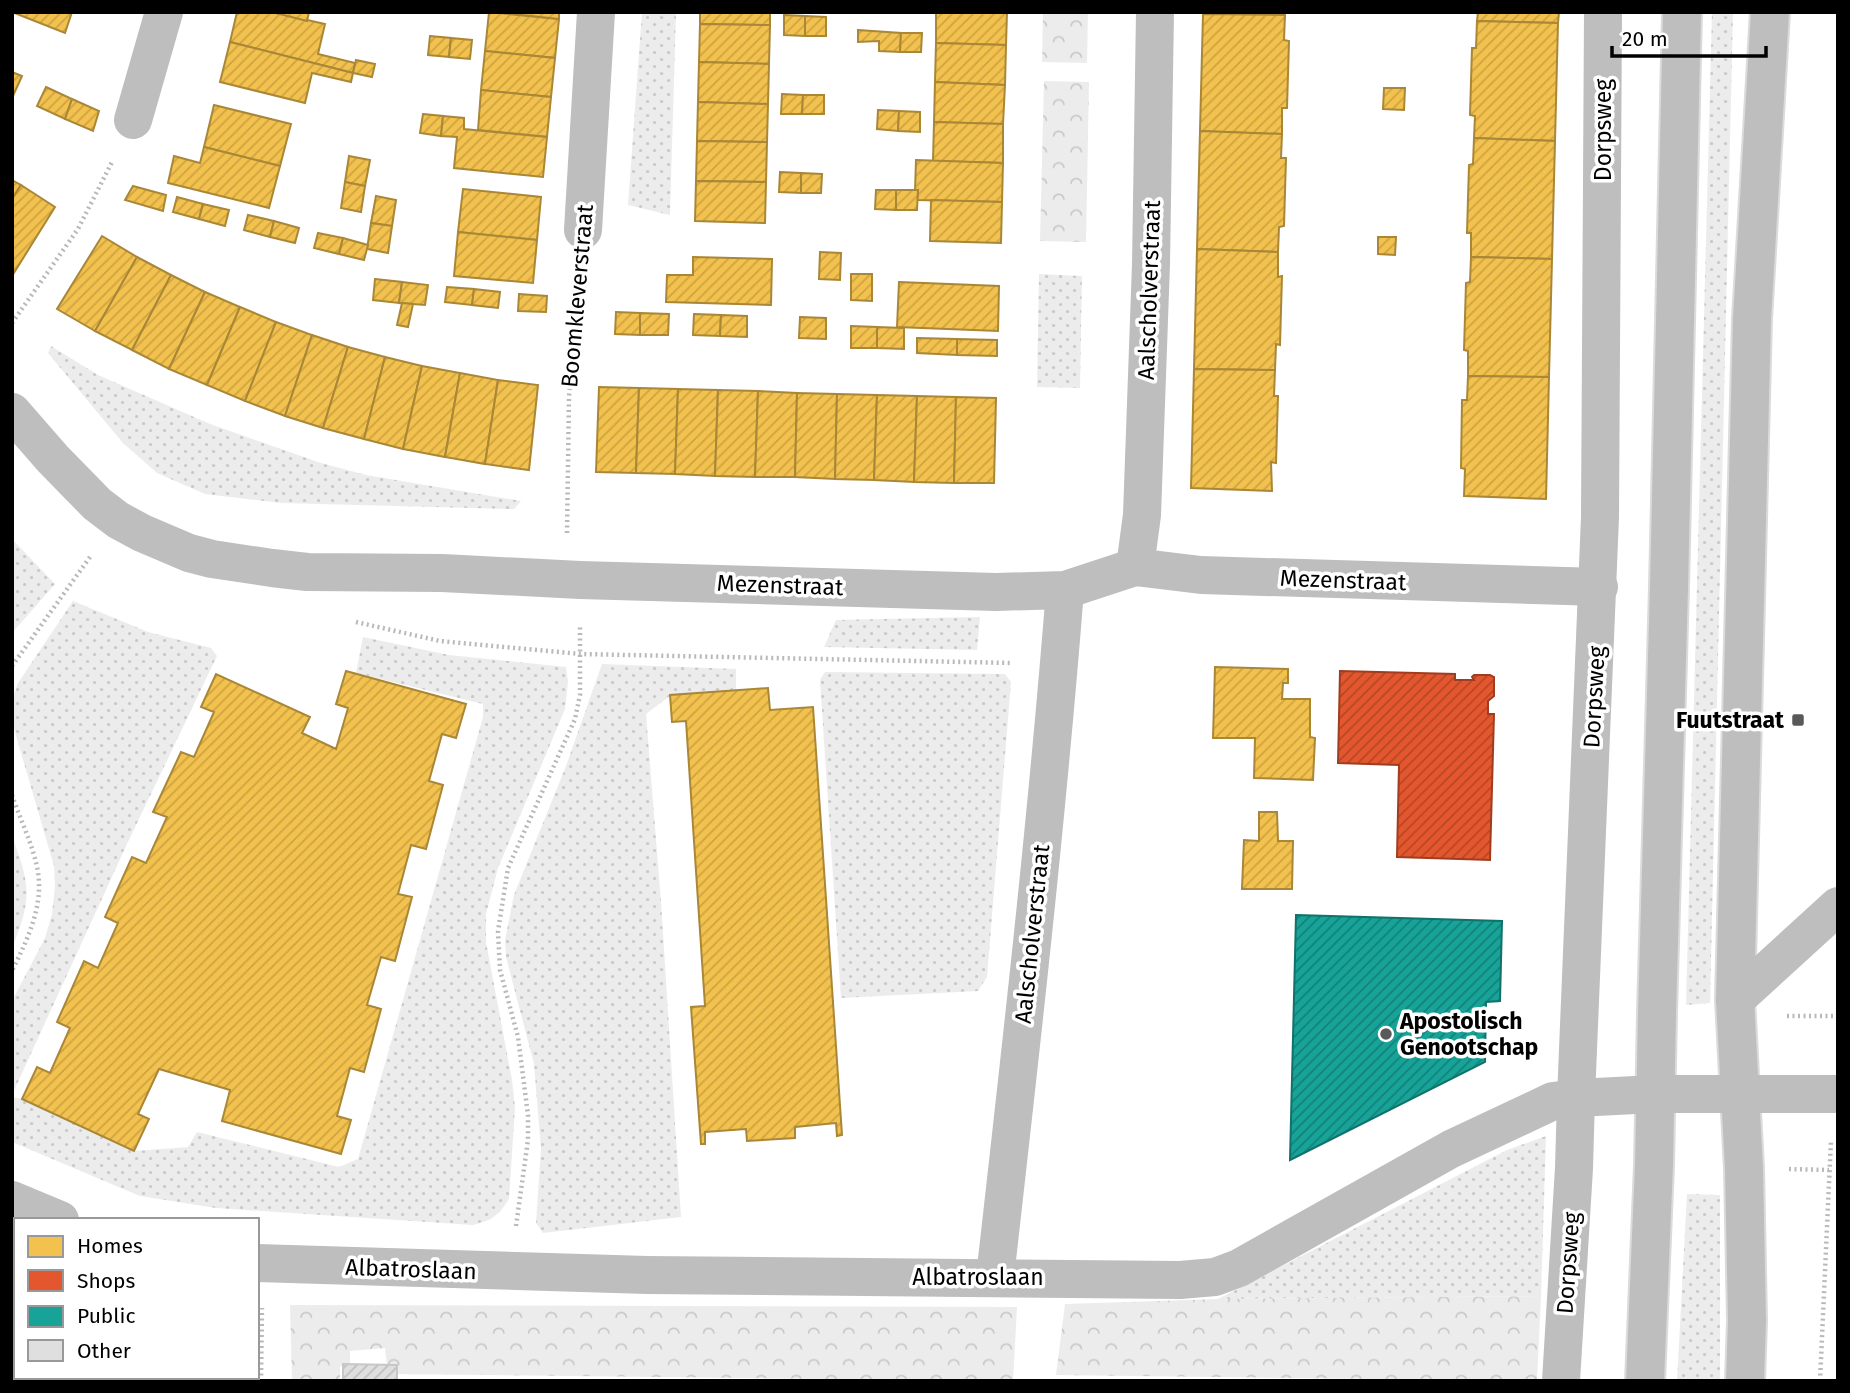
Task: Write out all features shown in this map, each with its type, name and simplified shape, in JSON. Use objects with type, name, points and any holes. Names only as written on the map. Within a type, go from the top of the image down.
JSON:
[{"type":"street","points":[[133,120],[164,12]]},
{"type":"street","name":"Boomkleverstraat","points":[[583,230],[596,12]]},
{"type":"street","name":"Aalscholverstraat","points":[[1135,567],[1142,515],[1151,264],[1155,12]]},
{"type":"street","name":"Dorpsweg","points":[[1561,1381],[1574,1168],[1599,587],[1603,12]]},
{"type":"street","points":[[1645,1381],[1652,1239],[1670,587],[1682,12]]},
{"type":"street","points":[[1745,1381],[1747,1321],[1744,1168],[1735,1000],[1752,319],[1770,12]]},
{"type":"street","name":"Mezenstraat","points":[[12,412],[97,504],[118,520],[189,553],[250,566],[306,572],[442,573],[573,580],[996,593],[1065,590],[1135,567],[1201,575],[1599,587]]},
{"type":"street","name":"Aalscholverstraat","points":[[995,1277],[1016,1093],[1065,590]]},
{"type":"street","points":[[1735,1000],[1838,906]]},
{"type":"street","name":"Albatroslaan","points":[[260,1263],[647,1276],[1180,1280],[1215,1277],[1239,1268],[1451,1149],[1553,1101],[1655,1094],[1838,1094]]},
{"type":"street","points":[[12,1200],[55,1218]]},
{"type":"path","points":[[12,323],[78,229],[133,120]]},
{"type":"path","name":"Boomkleverstraat","points":[[510,1272],[528,1140],[528,1115],[518,1037],[500,970],[498,931],[508,868],[575,719],[580,695],[580,654],[573,580],[569,397],[583,230]]},
{"type":"path","points":[[12,666],[118,520]]},
{"type":"path","points":[[351,621],[440,641],[580,654],[1059,664]]},
{"type":"path","points":[[12,795],[38,869],[39,891],[36,915],[12,971]]},
{"type":"path","points":[[1820,1381],[1831,1135]]},
{"type":"path","points":[[260,1263],[261,1381]]},
{"type":"green space","points":[[642,12],[676,12],[670,215],[628,205]]},
{"type":"green space","points":[[1043,12],[1088,12],[1087,63],[1042,62]]},
{"type":"green space","points":[[1712,12],[1733,12],[1710,1003],[1686,1005]]},
{"type":"green space","points":[[1044,81],[1089,82],[1086,242],[1040,241]]},
{"type":"green space","points":[[1039,274],[1082,276],[1080,388],[1037,387]]},
{"type":"green space","points":[[51,346],[98,375],[210,424],[321,463],[366,475],[521,501],[514,509],[282,503],[205,494],[157,473],[123,443],[48,353]]},
{"type":"green space","points":[[12,539],[55,584],[12,633]]},
{"type":"green space","points":[[73,601],[148,632],[211,648],[217,656],[12,1095],[12,1001],[45,938],[52,914],[55,886],[54,866],[12,722],[13,697],[18,683]]},
{"type":"green space","points":[[980,617],[977,650],[824,647],[836,620]]},
{"type":"green space","points":[[363,637],[449,655],[566,667],[568,682],[565,709],[498,868],[486,914],[486,942],[515,1107],[509,1199],[500,1212],[489,1220],[473,1225],[216,1208],[140,1196],[12,1142],[12,1097],[22,1099],[135,1151],[188,1147],[197,1132],[339,1167],[358,1159],[483,717],[483,704],[356,673]]},
{"type":"green space","points":[[602,664],[736,669],[736,690],[671,695],[646,714],[681,1217],[543,1233],[536,1223],[541,1149],[534,1064],[506,957],[505,940],[514,895],[566,766]]},
{"type":"green space","points":[[825,672],[1005,674],[1011,682],[987,977],[978,991],[841,998],[820,680]]},
{"type":"green space","points":[[12,835],[24,871],[27,892],[23,917],[12,948]]},
{"type":"green space","points":[[1546,1136],[1541,1296],[1218,1299],[1507,1150]]},
{"type":"green space","points":[[1687,1194],[1720,1195],[1720,1381],[1677,1381]]},
{"type":"green space","points":[[1541,1296],[1537,1381],[1056,1375],[1065,1304],[1218,1299]]},
{"type":"green space","points":[[290,1305],[1017,1307],[1013,1381],[388,1374],[385,1348],[350,1351],[350,1370],[340,1366],[340,1381],[292,1381]]},
{"type":"building: Homes","points":[[12,12],[72,12],[65,33]]},
{"type":"building: Homes","points":[[237,12],[272,12],[325,24],[318,54],[355,63],[353,73],[230,42]]},
{"type":"building: Homes","points":[[272,12],[309,12],[307,21]]},
{"type":"building: Homes","points":[[489,12],[559,19],[555,58],[485,51]]},
{"type":"building: Homes","points":[[493,12],[559,12],[559,19]]},
{"type":"building: Homes","points":[[700,12],[770,12],[770,25],[700,24]]},
{"type":"building: Homes","points":[[936,12],[1007,12],[1006,45],[936,43]]},
{"type":"building: Homes","points":[[1285,12],[1285,15],[1203,14]]},
{"type":"building: Homes","points":[[1478,12],[1559,12],[1558,23],[1477,21]]},
{"type":"building: Homes","points":[[1203,14],[1285,15],[1284,40],[1289,41],[1287,108],[1282,108],[1282,134],[1200,131]]},
{"type":"building: Homes","points":[[784,15],[805,16],[805,36],[784,35]]},
{"type":"building: Homes","points":[[805,16],[826,17],[826,36],[805,36]]},
{"type":"building: Homes","points":[[1477,21],[1558,23],[1555,141],[1474,138],[1475,116],[1470,115],[1472,48],[1476,48]]},
{"type":"building: Homes","points":[[700,24],[770,25],[769,64],[699,62]]},
{"type":"building: Homes","points":[[858,30],[901,33],[900,52],[879,51],[879,41],[858,42]]},
{"type":"building: Homes","points":[[901,33],[922,33],[921,52],[900,52]]},
{"type":"building: Homes","points":[[430,36],[451,38],[449,57],[428,55]]},
{"type":"building: Homes","points":[[451,38],[472,40],[470,59],[449,57]]},
{"type":"building: Homes","points":[[230,42],[353,73],[351,82],[312,73],[305,103],[220,82]]},
{"type":"building: Homes","points":[[936,43],[1006,45],[1005,85],[935,82]]},
{"type":"building: Homes","points":[[485,51],[555,58],[551,97],[481,90]]},
{"type":"building: Homes","points":[[356,60],[375,64],[372,77],[353,73]]},
{"type":"building: Homes","points":[[699,62],[769,64],[768,104],[698,102]]},
{"type":"building: Homes","points":[[12,72],[22,76],[13,96],[12,95]]},
{"type":"building: Homes","points":[[935,82],[1005,85],[1003,124],[934,122]]},
{"type":"building: Homes","points":[[46,87],[72,99],[65,119],[37,106]]},
{"type":"building: Homes","points":[[1384,88],[1405,88],[1404,110],[1383,109]]},
{"type":"building: Homes","points":[[481,90],[551,97],[547,137],[478,130]]},
{"type":"building: Homes","points":[[782,94],[803,95],[802,114],[781,114]]},
{"type":"building: Homes","points":[[803,95],[824,95],[824,114],[802,114]]},
{"type":"building: Homes","points":[[72,99],[99,111],[93,131],[65,119]]},
{"type":"building: Homes","points":[[698,102],[768,104],[767,142],[697,141]]},
{"type":"building: Homes","points":[[214,105],[291,124],[280,166],[204,147]]},
{"type":"building: Homes","points":[[878,110],[899,111],[898,131],[877,129]]},
{"type":"building: Homes","points":[[899,111],[920,112],[920,132],[898,131]]},
{"type":"building: Homes","points":[[423,114],[443,116],[441,136],[420,133]]},
{"type":"building: Homes","points":[[443,116],[464,118],[464,129],[547,137],[543,177],[454,168],[457,137],[441,136]]},
{"type":"building: Homes","points":[[934,122],[1003,124],[1003,163],[933,161]]},
{"type":"building: Homes","points":[[1200,131],[1282,134],[1281,158],[1286,158],[1284,226],[1279,227],[1278,252],[1197,249]]},
{"type":"building: Homes","points":[[1474,138],[1555,141],[1552,259],[1471,257],[1471,233],[1467,233],[1469,165],[1473,164]]},
{"type":"building: Homes","points":[[697,141],[767,142],[766,182],[696,181]]},
{"type":"building: Homes","points":[[204,147],[280,166],[269,208],[168,183],[174,156],[200,163]]},
{"type":"building: Homes","points":[[349,156],[370,160],[365,186],[345,182]]},
{"type":"building: Homes","points":[[916,160],[1003,163],[1002,202],[917,200]]},
{"type":"building: Homes","points":[[780,172],[801,173],[801,193],[779,192]]},
{"type":"building: Homes","points":[[801,173],[822,174],[821,193],[801,193]]},
{"type":"building: Homes","points":[[12,180],[21,185],[12,199]]},
{"type":"building: Homes","points":[[696,181],[766,182],[765,223],[695,221]]},
{"type":"building: Homes","points":[[345,182],[365,186],[361,212],[341,208]]},
{"type":"building: Homes","points":[[21,185],[55,207],[12,276],[12,199]]},
{"type":"building: Homes","points":[[133,186],[166,195],[163,211],[125,200]]},
{"type":"building: Homes","points":[[463,189],[541,197],[537,240],[458,232]]},
{"type":"building: Homes","points":[[876,190],[896,190],[896,210],[875,209]]},
{"type":"building: Homes","points":[[896,190],[918,190],[917,210],[896,210]]},
{"type":"building: Homes","points":[[376,196],[396,200],[392,226],[371,223]]},
{"type":"building: Homes","points":[[177,197],[203,204],[199,219],[173,212]]},
{"type":"building: Homes","points":[[931,200],[1002,202],[1001,243],[930,241]]},
{"type":"building: Homes","points":[[203,204],[229,210],[225,226],[199,219]]},
{"type":"building: Homes","points":[[248,215],[274,221],[270,237],[244,230]]},
{"type":"building: Homes","points":[[274,221],[299,228],[295,243],[270,237]]},
{"type":"building: Homes","points":[[371,223],[392,226],[388,253],[367,249]]},
{"type":"building: Homes","points":[[458,232],[537,240],[533,283],[454,276]]},
{"type":"building: Homes","points":[[318,233],[343,238],[339,254],[314,248]]},
{"type":"building: Homes","points":[[102,236],[137,257],[95,331],[57,309]]},
{"type":"building: Homes","points":[[1378,237],[1396,237],[1395,255],[1378,254]]},
{"type":"building: Homes","points":[[343,238],[368,245],[364,260],[339,254]]},
{"type":"building: Homes","points":[[1197,249],[1278,252],[1278,277],[1282,276],[1280,345],[1276,344],[1275,370],[1194,369]]},
{"type":"building: Homes","points":[[820,252],[841,253],[840,280],[819,279]]},
{"type":"building: Homes","points":[[137,257],[171,275],[132,350],[95,331]]},
{"type":"building: Homes","points":[[693,257],[772,259],[771,305],[666,302],[667,275],[693,275]]},
{"type":"building: Homes","points":[[1471,257],[1552,259],[1549,377],[1468,376],[1468,351],[1464,350],[1466,283],[1470,282]]},
{"type":"building: Homes","points":[[851,274],[872,274],[872,301],[851,300]]},
{"type":"building: Homes","points":[[171,275],[205,292],[169,369],[132,350]]},
{"type":"building: Homes","points":[[375,279],[402,282],[399,303],[373,300]]},
{"type":"building: Homes","points":[[402,282],[428,285],[425,305],[399,303]]},
{"type":"building: Homes","points":[[899,282],[999,286],[998,331],[897,327]]},
{"type":"building: Homes","points":[[447,287],[474,289],[472,305],[445,302]]},
{"type":"building: Homes","points":[[474,289],[500,292],[498,308],[472,305]]},
{"type":"building: Homes","points":[[205,292],[240,307],[207,385],[169,369]]},
{"type":"building: Homes","points":[[519,294],[547,296],[546,312],[518,311]]},
{"type":"building: Homes","points":[[402,303],[413,304],[408,327],[397,325]]},
{"type":"building: Homes","points":[[240,307],[276,322],[245,401],[207,385]]},
{"type":"building: Homes","points":[[616,312],[640,313],[640,335],[615,334]]},
{"type":"building: Homes","points":[[640,313],[669,314],[668,335],[640,335]]},
{"type":"building: Homes","points":[[694,314],[721,315],[720,336],[693,335]]},
{"type":"building: Homes","points":[[721,315],[747,316],[747,337],[720,336]]},
{"type":"building: Homes","points":[[800,317],[826,318],[826,339],[799,338]]},
{"type":"building: Homes","points":[[276,322],[312,335],[285,416],[245,401]]},
{"type":"building: Homes","points":[[851,326],[877,327],[877,348],[851,348]]},
{"type":"building: Homes","points":[[877,327],[904,328],[904,349],[877,348]]},
{"type":"building: Homes","points":[[312,335],[348,347],[323,428],[285,416]]},
{"type":"building: Homes","points":[[917,338],[957,339],[957,355],[917,353]]},
{"type":"building: Homes","points":[[957,339],[997,340],[997,356],[957,355]]},
{"type":"building: Homes","points":[[348,347],[385,357],[364,439],[323,428]]},
{"type":"building: Homes","points":[[385,357],[422,366],[403,449],[364,439]]},
{"type":"building: Homes","points":[[422,366],[460,373],[445,457],[403,449]]},
{"type":"building: Homes","points":[[1194,369],[1275,370],[1274,396],[1278,396],[1276,463],[1271,462],[1272,491],[1191,488]]},
{"type":"building: Homes","points":[[460,373],[498,380],[485,464],[445,457]]},
{"type":"building: Homes","points":[[1468,376],[1549,377],[1546,499],[1464,496],[1465,469],[1461,468],[1462,400],[1467,400]]},
{"type":"building: Homes","points":[[498,380],[538,385],[529,470],[485,464]]},
{"type":"building: Homes","points":[[599,387],[639,388],[636,473],[596,472]]},
{"type":"building: Homes","points":[[639,388],[678,389],[675,474],[636,473]]},
{"type":"building: Homes","points":[[678,389],[718,390],[715,476],[675,474]]},
{"type":"building: Homes","points":[[718,390],[758,391],[755,477],[715,476]]},
{"type":"building: Homes","points":[[758,391],[797,393],[795,477],[755,477]]},
{"type":"building: Homes","points":[[797,393],[837,394],[835,479],[795,477]]},
{"type":"building: Homes","points":[[837,394],[877,395],[874,480],[835,479]]},
{"type":"building: Homes","points":[[877,395],[917,396],[914,482],[874,480]]},
{"type":"building: Homes","points":[[917,396],[956,397],[954,483],[914,482]]},
{"type":"building: Homes","points":[[956,397],[996,398],[994,483],[954,483]]},
{"type":"building: Homes","points":[[1215,667],[1288,669],[1288,683],[1283,683],[1282,699],[1310,699],[1310,737],[1315,738],[1313,780],[1254,778],[1255,738],[1213,738]]},
{"type":"building: Homes","points":[[346,671],[466,704],[456,738],[442,734],[429,781],[443,785],[426,849],[411,845],[398,894],[412,897],[395,961],[381,957],[367,1005],[381,1009],[364,1072],[350,1068],[337,1116],[351,1120],[341,1154],[222,1121],[230,1090],[159,1069],[138,1114],[149,1119],[134,1151],[22,1099],[37,1067],[50,1073],[70,1028],[57,1022],[84,961],[98,968],[118,923],[105,917],[132,857],[146,863],[167,817],[153,812],[181,752],[194,757],[214,712],[201,707],[216,674],[310,717],[302,733],[336,749],[348,708],[336,704]]},
{"type":"building: Homes","points":[[768,688],[770,710],[813,707],[842,1135],[837,1136],[836,1123],[795,1127],[795,1138],[747,1141],[746,1129],[705,1132],[705,1144],[701,1144],[691,1007],[705,1006],[686,721],[672,722],[670,695]]},
{"type":"building: Homes","points":[[1259,812],[1277,812],[1278,841],[1293,841],[1292,889],[1242,889],[1244,840],[1259,841]]},
{"type":"building: Homes","points":[[59,1379],[190,1379],[190,1381]]},
{"type":"building: Shops","points":[[1340,671],[1455,674],[1455,680],[1474,680],[1474,675],[1494,677],[1494,696],[1488,701],[1488,714],[1494,714],[1490,860],[1397,857],[1399,765],[1338,763]]},
{"type":"building: Public","points":[[1296,915],[1502,921],[1500,1001],[1486,1002],[1485,1062],[1290,1160]]},
{"type":"building: Other","points":[[343,1364],[397,1365],[397,1381],[343,1381]]},
{"type":"place","name":"Fuutstraat","points":[[1798,720]]},
{"type":"place","name":"Apostolisch Genootschap","points":[[1386,1034]]}]
